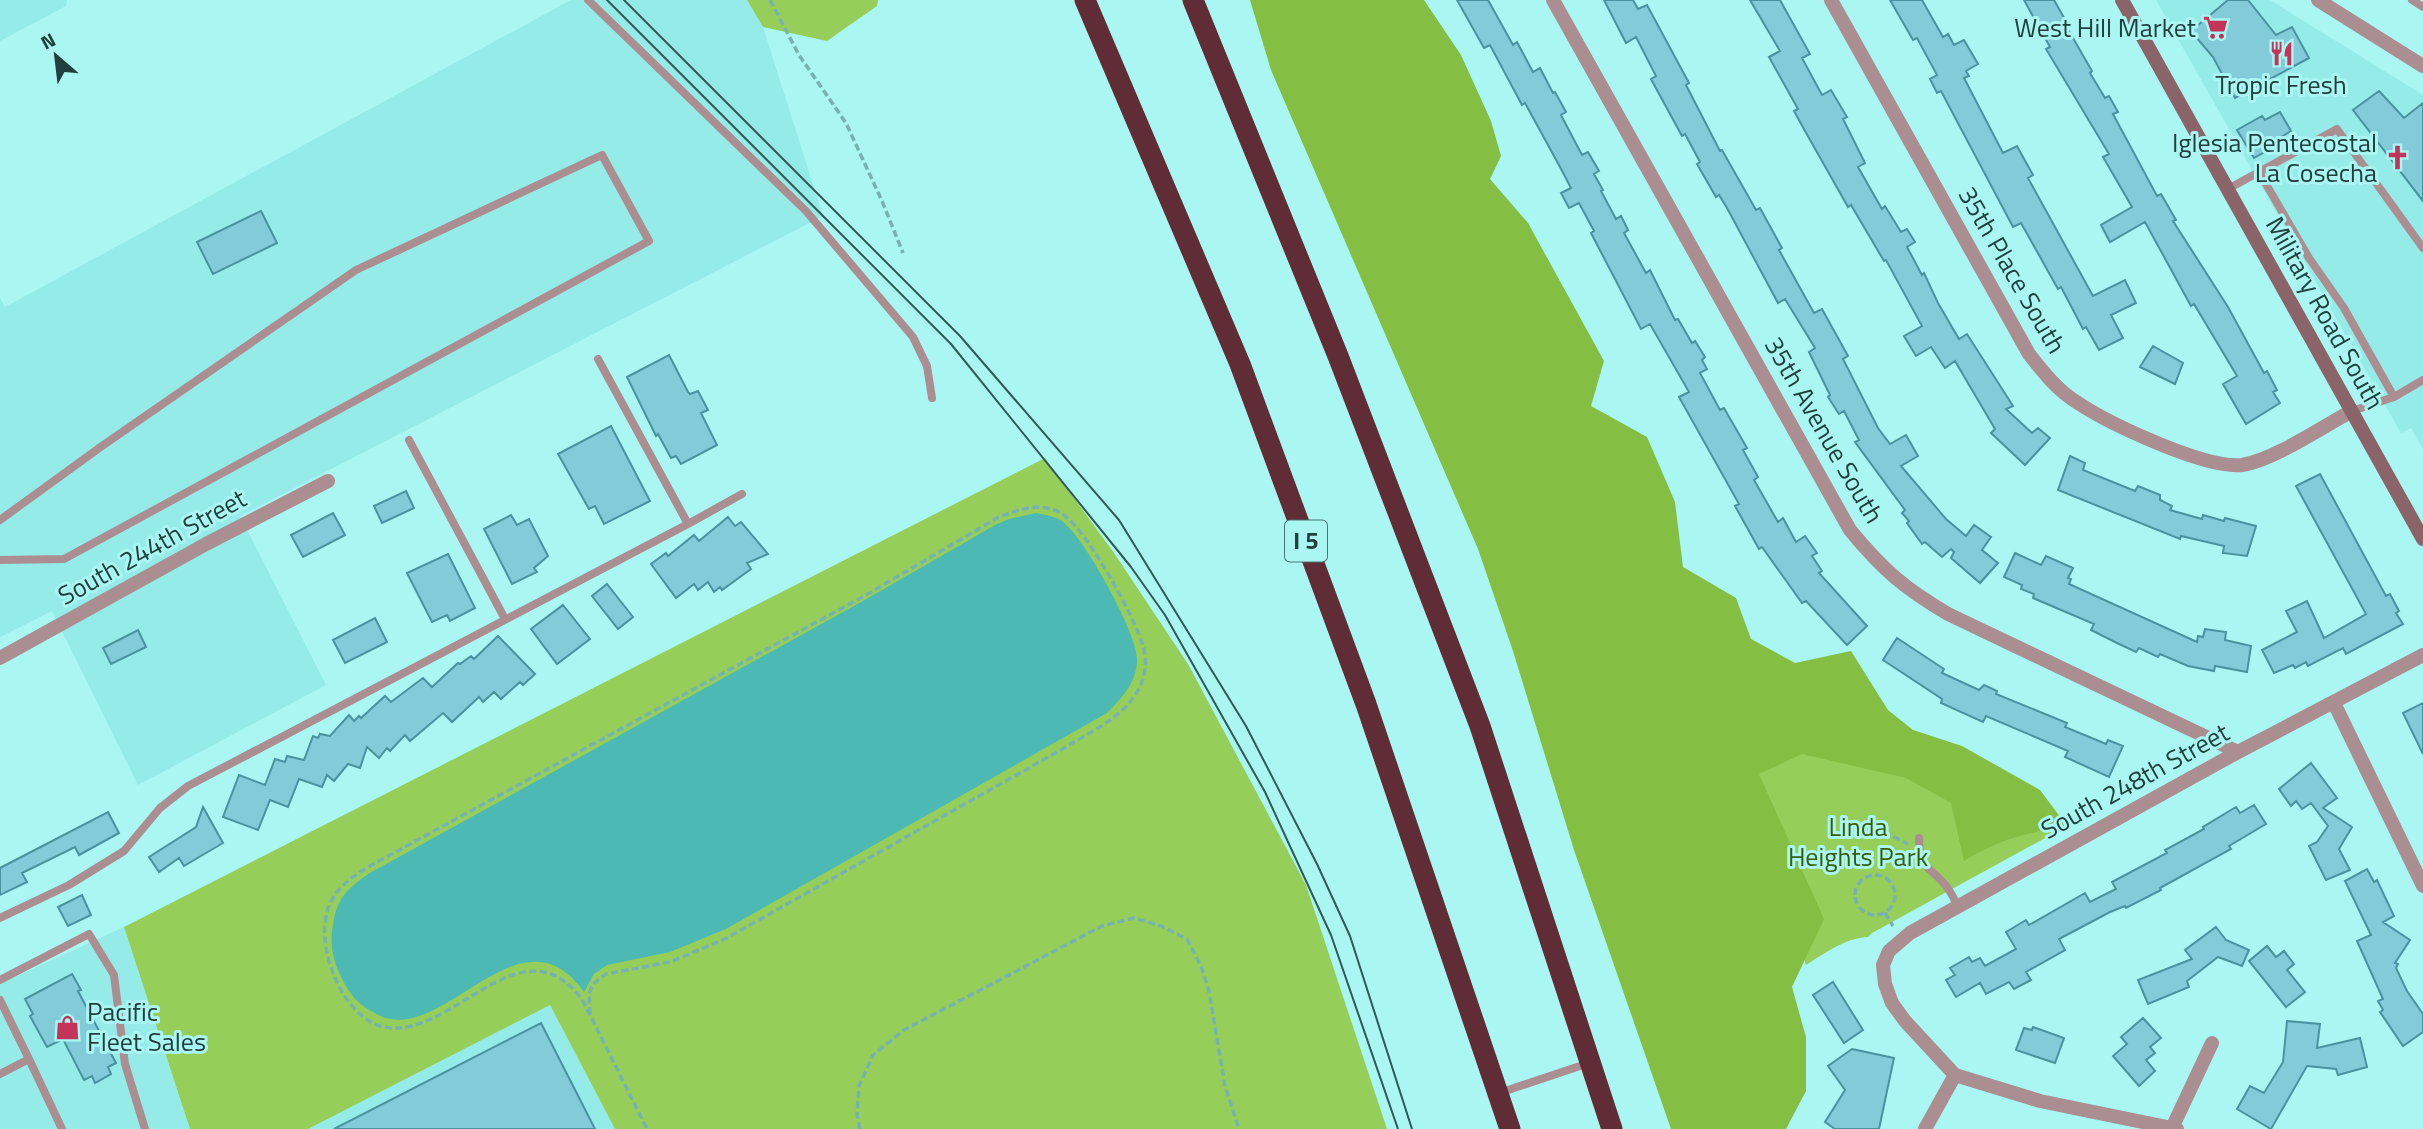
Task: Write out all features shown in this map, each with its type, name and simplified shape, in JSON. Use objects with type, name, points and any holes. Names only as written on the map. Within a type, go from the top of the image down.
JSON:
[{"type":"highway","name":"I 5","points":[[1085,0],[1240,364],[1366,704],[1510,1129]]},
{"type":"highway","points":[[1192,0],[1338,356],[1480,726],[1612,1129]]},
{"type":"main road","name":"Military Road South","points":[[2122,0],[2423,539]]},
{"type":"street","name":"35th Avenue South","points":[[1553,0],[1850,530],[1878,564],[1910,592],[1948,614],[2238,752]]},
{"type":"street","name":"35th Place South","points":[[1831,0],[2029,354],[2051,382],[2078,403],[2166,446],[2204,461],[2224,465],[2261,459],[2352,411]]},
{"type":"street","points":[[2318,0],[2423,66]]},
{"type":"street","name":"South 244th Street","points":[[0,658],[206,544],[328,481]]},
{"type":"street","name":"South 248th Street","points":[[1955,1075],[1924,1043],[1892,1003],[1885,984],[1884,965],[1889,951],[1898,942],[1958,906],[2238,752],[2423,655]]},
{"type":"street","points":[[2334,703],[2423,886]]},
{"type":"street","points":[[1925,1129],[1955,1075],[2040,1101],[2175,1128],[2212,1043]]},
{"type":"lane","points":[[588,0],[806,211],[913,337],[927,366],[932,398]]},
{"type":"lane","points":[[2412,0],[2423,7]]},
{"type":"lane","points":[[2228,189],[2337,129],[2423,248]]},
{"type":"lane","points":[[0,520],[356,270],[602,155],[649,241],[64,559],[0,560]]},
{"type":"lane","points":[[2259,172],[2309,258],[2344,308],[2393,397]]},
{"type":"lane","points":[[598,359],[688,524]]},
{"type":"lane","points":[[2352,411],[2393,397],[2423,380]]},
{"type":"lane","points":[[409,440],[505,619]]},
{"type":"lane","points":[[0,918],[69,885],[124,851],[160,808],[188,786],[742,494]]},
{"type":"lane","points":[[1919,838],[1923,863],[1945,885],[1958,906]]},
{"type":"lane","points":[[0,980],[89,934],[114,975],[125,1064],[145,1129]]},
{"type":"lane","points":[[0,1000],[62,1129]]},
{"type":"lane","points":[[0,1074],[29,1059]]},
{"type":"lane","points":[[1499,1093],[1590,1062]]},
{"type":"path","points":[[770,0],[799,55],[846,123],[903,253]]},
{"type":"path","points":[[590,1014],[589,994],[593,984],[606,974],[670,962],[725,939],[1066,747],[1116,716],[1129,703],[1137,692],[1145,670],[1144,646],[1128,611],[1074,523],[1062,513],[1038,506],[997,518],[853,601],[359,873],[332,899],[324,932],[327,955],[351,1005],[377,1025],[401,1029],[412,1027],[430,1020],[491,984],[527,972],[544,973],[568,984],[583,1001],[647,1129]]},
{"type":"path","points":[[1884,832],[1909,845]]},
{"type":"path","points":[[1883,876],[1895,888],[1894,905],[1885,913],[1874,916],[1868,914],[1856,902],[1857,885],[1866,877],[1883,876]]},
{"type":"path","points":[[860,1129],[857,1115],[859,1086],[873,1055],[904,1030],[1102,926],[1134,918],[1161,926],[1187,939],[1201,966],[1209,991],[1225,1086],[1239,1129]]},
{"type":"shaded area","points":[[0,0],[67,0],[66,6],[0,41]]},
{"type":"shaded area","points":[[571,0],[747,0],[763,27],[823,216],[240,516],[326,685],[138,785],[52,611],[0,637],[0,298],[5,307]]},
{"type":"shaded area","points":[[2156,0],[2270,0],[2423,95],[2423,449],[2411,428],[2401,433]]},
{"type":"shaded area","points":[[1036,513],[1062,521],[1071,530],[1095,564],[1128,627],[1137,666],[1132,682],[1107,713],[726,929],[670,952],[607,965],[594,974],[584,992],[558,968],[532,962],[505,969],[425,1014],[399,1020],[369,1010],[349,991],[334,960],[333,925],[344,895],[368,874],[863,601],[995,525]]},
{"type":"shaded area","points":[[124,927],[190,1129],[0,1129],[0,984]]},
{"type":"shaded area","points":[[550,1005],[615,1129],[308,1129]]},
{"type":"green space","points":[[747,0],[878,0],[877,6],[827,41],[763,27]]},
{"type":"green space","points":[[1250,0],[1424,0],[1461,55],[1491,121],[1501,156],[1490,179],[1528,223],[1604,361],[1591,406],[1647,437],[1675,502],[1683,567],[1736,598],[1751,639],[1795,663],[1851,651],[1888,710],[1913,730],[1962,746],[2040,790],[2067,826],[2014,838],[1964,861],[1951,803],[1906,778],[1802,754],[1759,774],[1824,919],[1792,987],[1806,1037],[1806,1091],[1786,1129],[1671,1129],[1574,850],[1513,651],[1478,549],[1271,70]]},
{"type":"green space","points":[[1045,458],[1114,553],[1188,664],[1306,885],[1387,1129],[615,1129],[550,1005],[308,1129],[190,1129],[124,927]]},
{"type":"green space","name":"Linda Heights Park","points":[[1812,734],[2067,826],[1868,937],[1843,943],[1806,965],[1743,774]]},
{"type":"building","points":[[1457,0],[1488,0],[1513,45],[1517,42],[1533,72],[1540,68],[1553,93],[1555,92],[1566,112],[1561,115],[1582,155],[1588,152],[1599,171],[1594,174],[1603,190],[1601,191],[1616,219],[1621,216],[1628,230],[1624,233],[1646,273],[1650,270],[1675,320],[1678,319],[1692,343],[1695,341],[1705,357],[1702,360],[1707,369],[1700,373],[1720,410],[1724,408],[1747,448],[1743,450],[1758,477],[1754,480],[1778,522],[1783,518],[1796,542],[1805,536],[1817,553],[1812,556],[1822,571],[1819,573],[1867,626],[1847,645],[1806,601],[1802,603],[1762,547],[1759,549],[1735,506],[1739,504],[1679,397],[1689,392],[1650,324],[1641,329],[1591,233],[1594,231],[1579,203],[1569,208],[1561,193],[1571,188],[1560,167],[1525,103],[1522,105],[1490,45],[1484,48]]},
{"type":"building","points":[[1604,0],[1633,0],[1638,9],[1647,5],[1689,83],[1686,85],[1720,151],[1722,150],[1756,210],[1760,208],[1782,248],[1779,250],[1814,313],[1822,309],[1848,356],[1843,359],[1878,428],[1890,444],[1906,435],[1918,456],[1901,466],[1946,519],[1966,536],[1974,525],[1991,537],[1982,550],[1998,563],[1980,583],[1951,558],[1954,552],[1951,549],[1942,557],[1925,542],[1922,544],[1907,523],[1909,521],[1902,513],[1905,510],[1855,442],[1859,440],[1844,411],[1839,414],[1828,397],[1830,395],[1809,352],[1815,348],[1785,299],[1778,303],[1727,208],[1719,195],[1716,197],[1697,164],[1700,162],[1685,134],[1682,136],[1651,79],[1656,76],[1636,37],[1626,43]]},
{"type":"building","points":[[1750,0],[1780,0],[1810,54],[1802,58],[1822,95],[1831,90],[1847,117],[1843,119],[1865,163],[1858,167],[1882,209],[1885,206],[1901,232],[1907,229],[1915,242],[1907,247],[1959,339],[1967,334],[2013,406],[2006,409],[2032,433],[2038,428],[2050,438],[2025,465],[1991,433],[1995,429],[1955,361],[1945,368],[1931,347],[1916,356],[1904,336],[1922,326],[1886,260],[1884,261],[1851,205],[1848,207],[1794,111],[1798,109],[1769,57],[1780,51]]},
{"type":"building","points":[[1890,0],[1922,0],[1943,37],[1948,34],[1954,45],[1964,40],[1978,64],[1966,71],[1969,76],[1964,78],[2003,153],[2017,146],[2033,175],[2028,178],[2093,296],[2125,280],[2136,303],[2111,315],[2123,338],[2099,350],[2086,327],[2083,329],[2061,287],[2058,289],[2021,223],[2013,227],[1941,91],[1937,93],[1930,79],[1937,75],[1917,38],[1913,40]]},
{"type":"building","points":[[2024,0],[2054,0],[2092,71],[2090,73],[2105,98],[2109,96],[2118,112],[2113,114],[2157,196],[2161,194],[2176,220],[2173,221],[2228,307],[2264,373],[2267,371],[2277,390],[2273,392],[2280,403],[2246,424],[2223,384],[2237,376],[2194,304],[2191,306],[2145,222],[2110,242],[2101,225],[2132,207],[2103,157],[2109,154],[2046,49],[2050,47]]},
{"type":"building","points":[[2228,0],[2248,0],[2276,35],[2292,27],[2309,58],[2235,98],[2213,57],[2191,31]]},
{"type":"building","points":[[2379,91],[2404,118],[2423,103],[2423,201],[2353,110]]},
{"type":"building","points":[[2280,112],[2291,131],[2278,139],[2281,143],[2254,158],[2237,130],[2262,116],[2265,120]]},
{"type":"building","points":[[261,211],[277,243],[213,274],[197,242]]},
{"type":"building","points":[[2153,346],[2183,363],[2175,384],[2140,367]]},
{"type":"building","points":[[669,355],[688,392],[690,394],[698,391],[708,410],[701,413],[717,445],[681,464],[676,456],[671,458],[658,434],[656,436],[627,377]]},
{"type":"building","points":[[611,426],[650,501],[604,524],[595,506],[589,509],[558,454]]},
{"type":"building","points":[[2070,456],[2085,463],[2083,470],[2135,491],[2138,486],[2160,495],[2160,500],[2172,506],[2170,510],[2202,519],[2203,515],[2256,526],[2247,556],[2223,553],[2224,546],[2181,536],[2180,539],[2058,490]]},
{"type":"building","points":[[2320,474],[2386,596],[2390,594],[2403,624],[2346,654],[2343,648],[2308,666],[2306,662],[2274,673],[2262,650],[2297,632],[2286,611],[2307,601],[2324,638],[2366,614],[2296,486]]},
{"type":"building","points":[[406,491],[414,508],[382,523],[374,506]]},
{"type":"building","points":[[333,513],[345,535],[303,557],[291,535]]},
{"type":"building","points":[[511,515],[517,525],[529,519],[548,556],[534,568],[537,572],[512,584],[484,529]]},
{"type":"building","points":[[728,517],[735,526],[741,522],[768,554],[747,563],[751,569],[722,590],[720,587],[714,592],[708,582],[698,590],[694,584],[676,598],[651,564],[666,553],[668,556],[694,535],[699,541]]},
{"type":"building","points":[[2015,553],[2041,565],[2046,556],[2073,568],[2068,578],[2071,579],[2069,584],[2197,642],[2198,636],[2203,637],[2205,629],[2226,632],[2225,640],[2251,646],[2247,672],[2215,666],[2214,671],[2188,666],[2160,654],[2158,657],[2139,648],[2136,652],[2091,630],[2094,624],[2033,598],[2034,594],[2021,589],[2022,585],[2004,577]]},
{"type":"building","points":[[448,554],[475,608],[450,621],[447,615],[432,622],[407,573]]},
{"type":"building","points":[[607,584],[633,617],[618,629],[592,596]]},
{"type":"building","points":[[563,605],[590,639],[557,664],[531,629]]},
{"type":"building","points":[[375,618],[387,642],[345,663],[333,640]]},
{"type":"building","points":[[138,630],[146,647],[111,664],[103,648]]},
{"type":"building","points":[[498,636],[535,674],[523,685],[520,682],[501,699],[494,692],[483,702],[479,697],[452,722],[443,713],[410,741],[405,735],[390,751],[387,748],[379,758],[367,747],[360,768],[348,764],[334,781],[327,775],[322,787],[299,779],[288,807],[270,800],[258,830],[223,817],[239,775],[265,785],[275,759],[285,762],[287,756],[304,760],[313,736],[330,736],[349,715],[354,721],[359,716],[361,718],[385,696],[391,702],[423,678],[432,687],[458,663],[471,656],[474,659]]},
{"type":"building","points":[[1897,638],[1944,669],[1942,673],[1979,690],[1984,685],[1997,691],[1996,694],[2067,723],[2065,727],[2106,744],[2108,740],[2123,746],[2109,777],[2065,757],[2068,751],[1986,716],[1983,722],[1941,703],[1942,699],[1883,660]]},
{"type":"building","points":[[2423,703],[2423,754],[2403,713]]},
{"type":"building","points":[[2311,763],[2337,798],[2323,808],[2352,827],[2339,849],[2350,870],[2326,880],[2309,846],[2317,842],[2328,826],[2311,803],[2302,809],[2296,801],[2291,806],[2279,789]]},
{"type":"building","points":[[2254,805],[2266,824],[2229,846],[2231,849],[2160,888],[2161,890],[2126,908],[2125,906],[2110,912],[2059,939],[2065,950],[2026,972],[2031,980],[2014,989],[2009,982],[1986,994],[1980,983],[1956,997],[1946,980],[1955,975],[1950,968],[1969,957],[1972,962],[1980,958],[1985,966],[2016,949],[2006,932],[2026,920],[2029,925],[2085,893],[2090,902],[2116,889],[2112,882],[2167,853],[2165,850],[2204,829],[2203,827],[2236,807],[2240,813]]},
{"type":"building","points":[[203,807],[223,843],[184,866],[179,858],[159,872],[149,857],[196,827]]},
{"type":"building","points":[[108,812],[119,833],[79,855],[75,847],[22,873],[27,882],[0,895],[0,868]]},
{"type":"building","points":[[2367,869],[2374,882],[2377,880],[2394,916],[2383,922],[2410,940],[2395,963],[2398,964],[2396,968],[2407,991],[2423,1014],[2423,1032],[2403,1046],[2380,1012],[2383,1010],[2378,1001],[2383,999],[2357,941],[2371,935],[2345,881]]},
{"type":"building","points":[[82,895],[91,915],[68,926],[58,907]]},
{"type":"building","points":[[2216,927],[2226,940],[2249,950],[2242,966],[2218,957],[2187,981],[2189,987],[2148,1004],[2138,980],[2192,959],[2185,950]]},
{"type":"building","points":[[2267,946],[2276,957],[2284,951],[2294,964],[2287,970],[2305,992],[2286,1007],[2249,961]]},
{"type":"building","name":"Pacific Fleet Sales","points":[[72,974],[81,990],[78,991],[116,1063],[108,1067],[111,1074],[95,1083],[92,1076],[84,1080],[63,1039],[47,1047],[30,1016],[33,1014],[25,999]]},
{"type":"building","points":[[1833,982],[1863,1030],[1844,1043],[1813,995]]},
{"type":"building","points":[[2143,1018],[2161,1038],[2150,1047],[2155,1053],[2146,1060],[2155,1071],[2139,1086],[2113,1056],[2127,1044],[2121,1037]]},
{"type":"building","points":[[2287,1021],[2320,1024],[2317,1048],[2360,1038],[2367,1067],[2338,1075],[2336,1069],[2307,1066],[2271,1129],[2237,1109],[2250,1086],[2264,1093],[2283,1062]]},
{"type":"building","points":[[541,1023],[595,1129],[334,1129]]},
{"type":"building","points":[[2033,1027],[2064,1038],[2055,1063],[2016,1050],[2024,1028],[2032,1030]]},
{"type":"building","points":[[1852,1049],[1894,1058],[1879,1129],[1835,1129],[1825,1122],[1845,1090],[1828,1066]]},
{"type":"tram line","points":[[607,0],[951,344],[1131,567],[1165,615],[1265,792],[1331,935],[1398,1129]]},
{"type":"tram line","points":[[624,0],[960,336],[1119,520],[1246,726],[1317,864],[1350,936],[1412,1129]]},
{"type":"place","name":"West Hill Market","points":[[2216,28]]},
{"type":"place","name":"Tropic Fresh","points":[[2281,53]]},
{"type":"place","name":"Iglesia Pentecostal La Cosecha","points":[[2397,158]]},
{"type":"place","name":"Pacific Fleet Sales","points":[[67,1027]]}]
